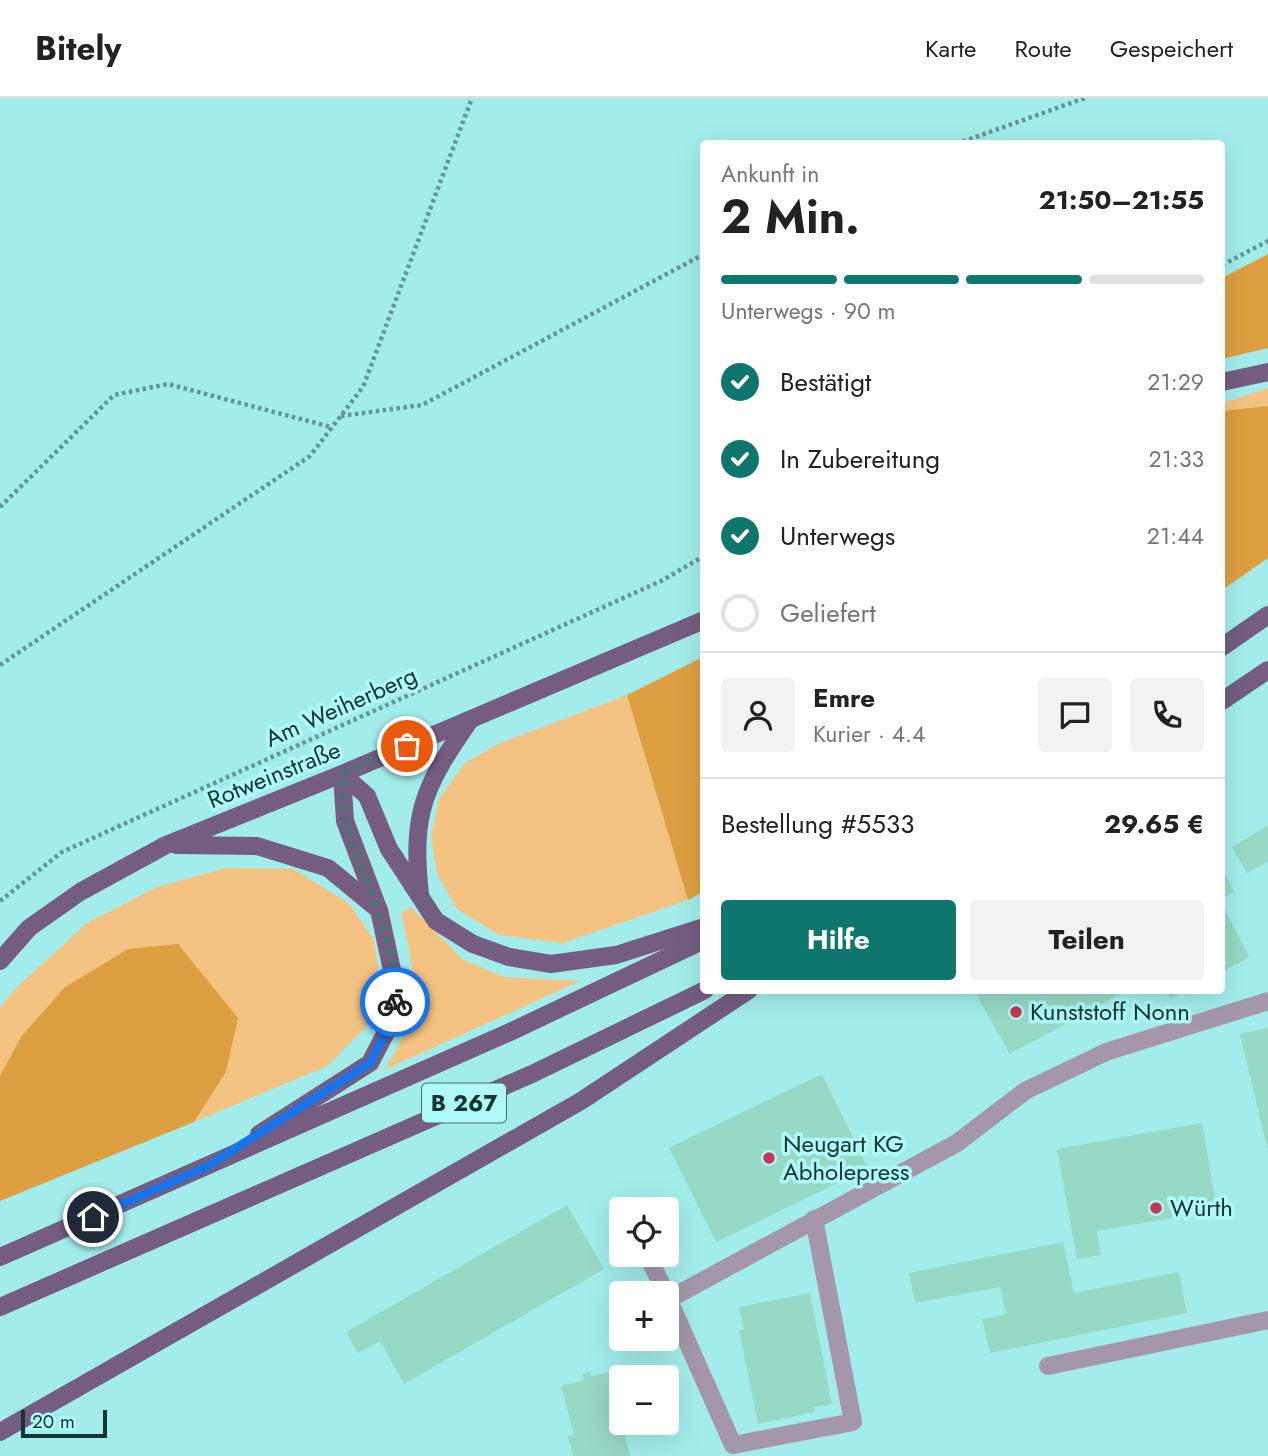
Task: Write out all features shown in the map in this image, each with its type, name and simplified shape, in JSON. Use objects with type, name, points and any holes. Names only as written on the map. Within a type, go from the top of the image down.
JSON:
[{"type":"main road","points":[[1225,381],[1268,372]]},
{"type":"main road","points":[[1225,645],[1268,615]]},
{"type":"main road","name":"Rotweinstraße","points":[[0,961],[29,928],[79,892],[166,845],[342,774],[700,622]]},
{"type":"main road","points":[[1225,699],[1268,670]]},
{"type":"main road","points":[[420,898],[415,850],[419,811],[437,767],[471,719]]},
{"type":"main road","points":[[342,774],[367,796],[389,849],[436,921],[473,944],[509,957],[551,964],[616,955],[700,929]]},
{"type":"main road","points":[[342,774],[345,821],[379,910]]},
{"type":"main road","points":[[166,845],[257,846],[317,864],[328,868],[379,910]]},
{"type":"main road","name":"B 267","points":[[208,1166],[370,1063],[394,1017],[396,984],[379,910]]},
{"type":"main road","name":"B 267","points":[[0,1257],[510,1032],[700,942]]},
{"type":"main road","name":"B 267","points":[[0,1307],[531,1074],[700,992]]},
{"type":"main road","points":[[0,1432],[581,1101],[743,994]]},
{"type":"street","points":[[679,1290],[957,1143],[1026,1091],[1107,1052],[1268,1001]]},
{"type":"street","points":[[679,1323],[733,1445],[853,1422],[814,1219]]},
{"type":"street","points":[[1048,1366],[1268,1320]]},
{"type":"path","points":[[0,665],[310,456],[363,387],[472,98]]},
{"type":"path","points":[[967,140],[1085,98]]},
{"type":"path","points":[[1225,263],[1268,241]]},
{"type":"path","points":[[340,416],[422,405],[700,256]]},
{"type":"path","points":[[0,507],[114,395],[168,384],[331,427]]},
{"type":"path","name":"Am Weiherberg","points":[[0,901],[62,852],[661,581],[700,558]]},
{"type":"shaded area","points":[[1268,254],[1268,348],[1225,358],[1225,276]]},
{"type":"shaded area","points":[[1268,388],[1268,406],[1225,411],[1225,402]]},
{"type":"shaded area","points":[[1268,406],[1268,558],[1225,588],[1225,411]]},
{"type":"shaded area","points":[[700,658],[700,894],[688,900],[627,695]]},
{"type":"shaded area","points":[[627,695],[688,900],[563,943],[499,935],[457,909],[437,874],[431,837],[439,799],[465,763],[498,744]]},
{"type":"shaded area","points":[[226,868],[293,869],[349,903],[374,940],[380,982],[366,1027],[327,1066],[194,1122],[226,1072],[21,1037],[0,1076],[0,1008],[17,987],[87,923],[157,887]]},
{"type":"shaded area","points":[[411,907],[463,960],[505,977],[580,981],[384,1070],[397,1049],[411,1011],[413,976],[401,913]]},
{"type":"shaded area","points":[[178,944],[238,1018],[226,1072],[194,1122],[0,1201],[0,1076],[21,1037],[64,988],[128,949]]},
{"type":"building","points":[[1268,825],[1268,861],[1247,873],[1232,847]]},
{"type":"building","points":[[1225,873],[1234,892],[1225,896]]},
{"type":"building","points":[[1225,910],[1249,957],[1225,970]]},
{"type":"building","name":"Kunststoff Nonn","points":[[976,994],[1120,994],[1010,1054]]},
{"type":"building","points":[[1268,1028],[1268,1148],[1267,1148],[1240,1034]]},
{"type":"building","name":"Neugart KG Abholepress","points":[[822,1074],[868,1168],[716,1242],[669,1148]]},
{"type":"building","points":[[1202,1123],[1217,1210],[1097,1231],[1101,1255],[1077,1259],[1057,1149]]},
{"type":"building","points":[[567,1205],[604,1269],[404,1384],[380,1341],[358,1353],[346,1332]]},
{"type":"building","points":[[1063,1242],[1074,1293],[1179,1272],[1187,1313],[990,1353],[982,1319],[1006,1315],[1000,1287],[915,1303],[909,1273]]},
{"type":"building","points":[[810,1293],[832,1404],[814,1407],[815,1412],[758,1424],[739,1330],[744,1329],[739,1307]]},
{"type":"building","points":[[590,1372],[591,1376],[609,1372],[609,1435],[625,1435],[630,1456],[573,1456],[568,1436],[574,1435],[561,1386],[584,1380],[582,1374]]},
{"type":"way so far","points":[[395,1002],[396,984],[379,910],[345,821],[342,774],[407,746]]},
{"type":"place","name":"Kunststoff Nonn","points":[[1016,1012]]},
{"type":"place","name":"Neugart KG Abholepress","points":[[769,1158]]},
{"type":"place","name":"Würth","points":[[1156,1208]]},
{"type":"route","points":[[93,1217],[208,1166],[370,1063],[394,1017],[395,1002]]}]
